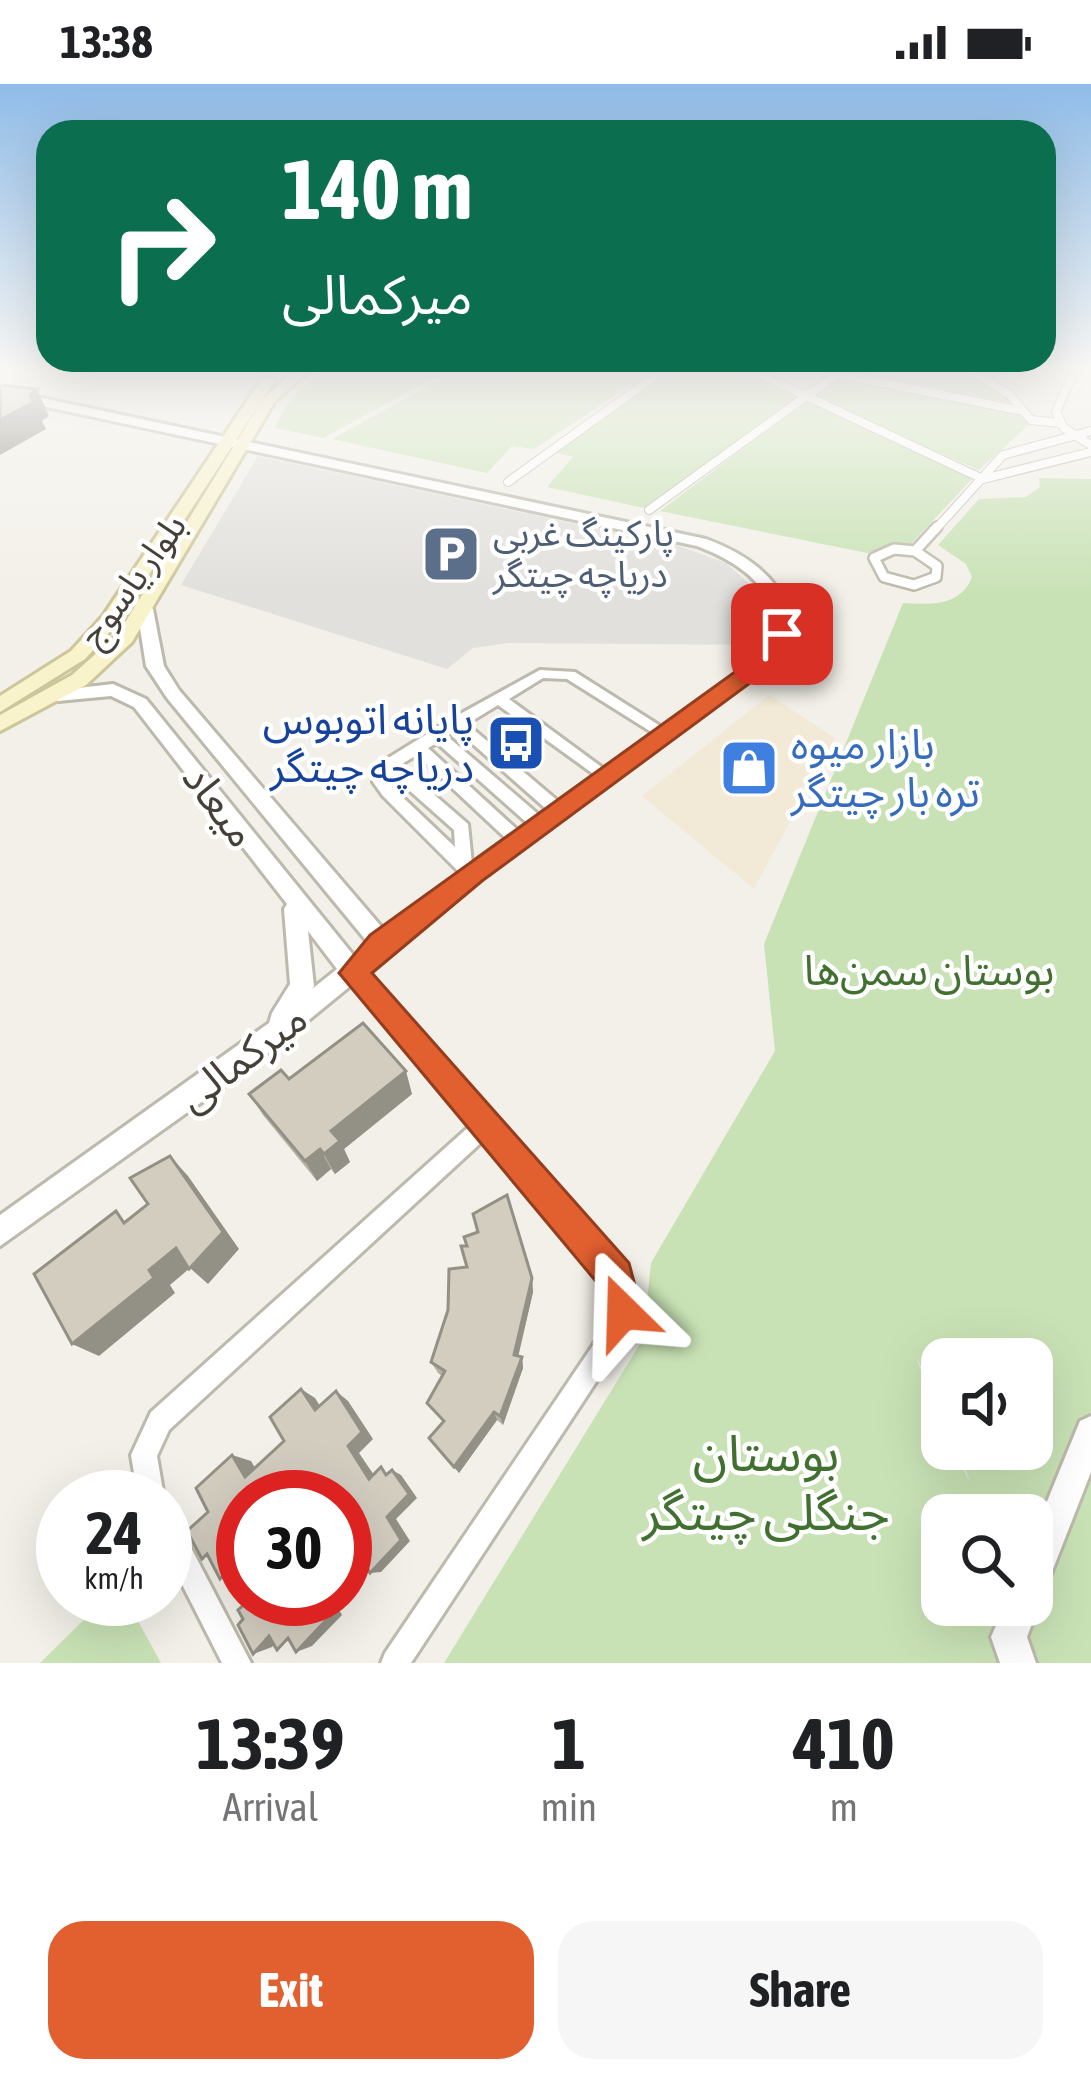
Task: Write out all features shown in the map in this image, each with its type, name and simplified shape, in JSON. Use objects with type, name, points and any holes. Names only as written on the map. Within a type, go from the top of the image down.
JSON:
[{"type":"main road","name":"بلوار یاسوج","points":[[0,704],[78,655],[110,620],[236,445]]},
{"type":"main road","name":"بلوار یاسوج","points":[[0,724],[58,695],[103,661],[145,609],[237,445]]},
{"type":"street","name":"میرکمالی","points":[[0,1232],[354,973],[381,943],[468,870],[540,825],[775,649],[784,614],[777,593],[742,560],[701,542],[265,445]]},
{"type":"street","points":[[508,482],[553,445]]},
{"type":"street","points":[[649,510],[740,445]]},
{"type":"street","points":[[909,445],[983,479],[1091,448]]},
{"type":"street","points":[[915,551],[937,566],[932,581],[903,584],[874,567],[874,558],[885,550],[915,551],[1003,455],[1035,445]]},
{"type":"street","name":"میعاد","points":[[145,609],[155,666],[173,694],[381,943]]},
{"type":"street","points":[[468,870],[388,792],[381,782],[390,764],[541,674],[570,675],[666,734]]},
{"type":"street","name":"میعاد","points":[[58,695],[113,690],[140,703],[293,902],[354,973]]},
{"type":"street","points":[[498,698],[605,778]]},
{"type":"street","points":[[456,722],[559,811]]},
{"type":"street","points":[[437,735],[540,825]]},
{"type":"street","points":[[417,746],[518,840]]},
{"type":"street","points":[[390,764],[462,828],[468,870]]},
{"type":"street","points":[[293,902],[309,914],[321,914],[339,898]]},
{"type":"street","points":[[246,1056],[293,1005],[302,986],[303,947],[293,902]]},
{"type":"street","points":[[354,973],[616,1276],[623,1312],[563,1416],[395,1663]]},
{"type":"street","points":[[146,1470],[144,1455],[160,1421],[488,1123]]},
{"type":"street","points":[[1053,1527],[1091,1432]]},
{"type":"street","points":[[192,1576],[237,1663]]},
{"type":"street","points":[[1013,1626],[1009,1637],[1018,1663]]},
{"type":"shaded area","name":"پارکینگ غربی دریاچه چیتگر","points":[[258,456],[679,546],[726,563],[765,598],[764,645],[509,643],[473,648],[447,669],[181,585]]},
{"type":"shaded area","name":"بازار میوه تره بار چیتگر","points":[[769,695],[835,738],[754,889],[642,796]]},
{"type":"green space","points":[[358,445],[541,445],[534,449],[512,446],[487,473]]},
{"type":"green space","points":[[565,445],[732,445],[644,508],[547,487],[573,457],[554,452]]},
{"type":"green space","points":[[748,445],[899,445],[972,479],[909,546],[867,553],[660,511]]},
{"type":"green space","points":[[922,445],[1007,445],[979,470]]},
{"type":"green space","points":[[1039,478],[1091,479],[1091,1663],[444,1663],[643,1339],[651,1263],[775,1051],[764,944],[903,603],[944,602],[961,594],[972,577],[966,564],[938,545],[979,499],[1026,497],[1040,487]]},
{"type":"green space","points":[[78,1626],[141,1626],[161,1663],[40,1663]]},
{"type":"building","points":[[363,1023],[406,1071],[331,1131],[340,1141],[305,1161],[249,1094],[281,1070],[289,1079]]},
{"type":"building","points":[[170,1156],[223,1232],[189,1269],[176,1248],[149,1270],[154,1278],[72,1344],[34,1274],[116,1211],[124,1223],[148,1204],[130,1178]]},
{"type":"building","points":[[507,1195],[532,1278],[514,1355],[522,1357],[500,1416],[494,1412],[454,1467],[429,1438],[444,1421],[427,1403],[445,1371],[431,1362],[448,1310],[449,1269],[467,1267],[461,1246],[467,1246],[464,1237],[478,1232],[473,1214]]},
{"type":"building","points":[[301,1389],[315,1410],[336,1391],[362,1432],[348,1446],[363,1470],[253,1470],[284,1441],[270,1417]]},
{"type":"building","points":[[232,1455],[241,1470],[216,1470],[216,1571],[192,1540],[192,1526],[208,1512],[196,1488]]},
{"type":"building","points":[[381,1467],[386,1475],[392,1470],[409,1494],[387,1517],[401,1540],[372,1571],[372,1476]]},
{"type":"building","points":[[239,1626],[320,1626],[296,1652],[288,1638],[277,1650],[269,1636],[253,1654]]},
{"type":"place","name":"پارکینگ غربی دریاچه چیتگر","points":[[451,554]]},
{"type":"place","name":"پایانه اتوبوس دریاچه چیتگر","points":[[516,743]]},
{"type":"place","name":"بازار میوه تره بار چیتگر","points":[[749,768]]},
{"type":"route","points":[[623,1312],[616,1276],[511,1148],[354,973],[381,943],[761,664],[782,634]]},
{"type":"park label","name":"بوستان سمن‌ها","points":[[929,970]]},
{"type":"park label","name":"بوستان جنگلی چیتگر","points":[[766,1482]]}]
